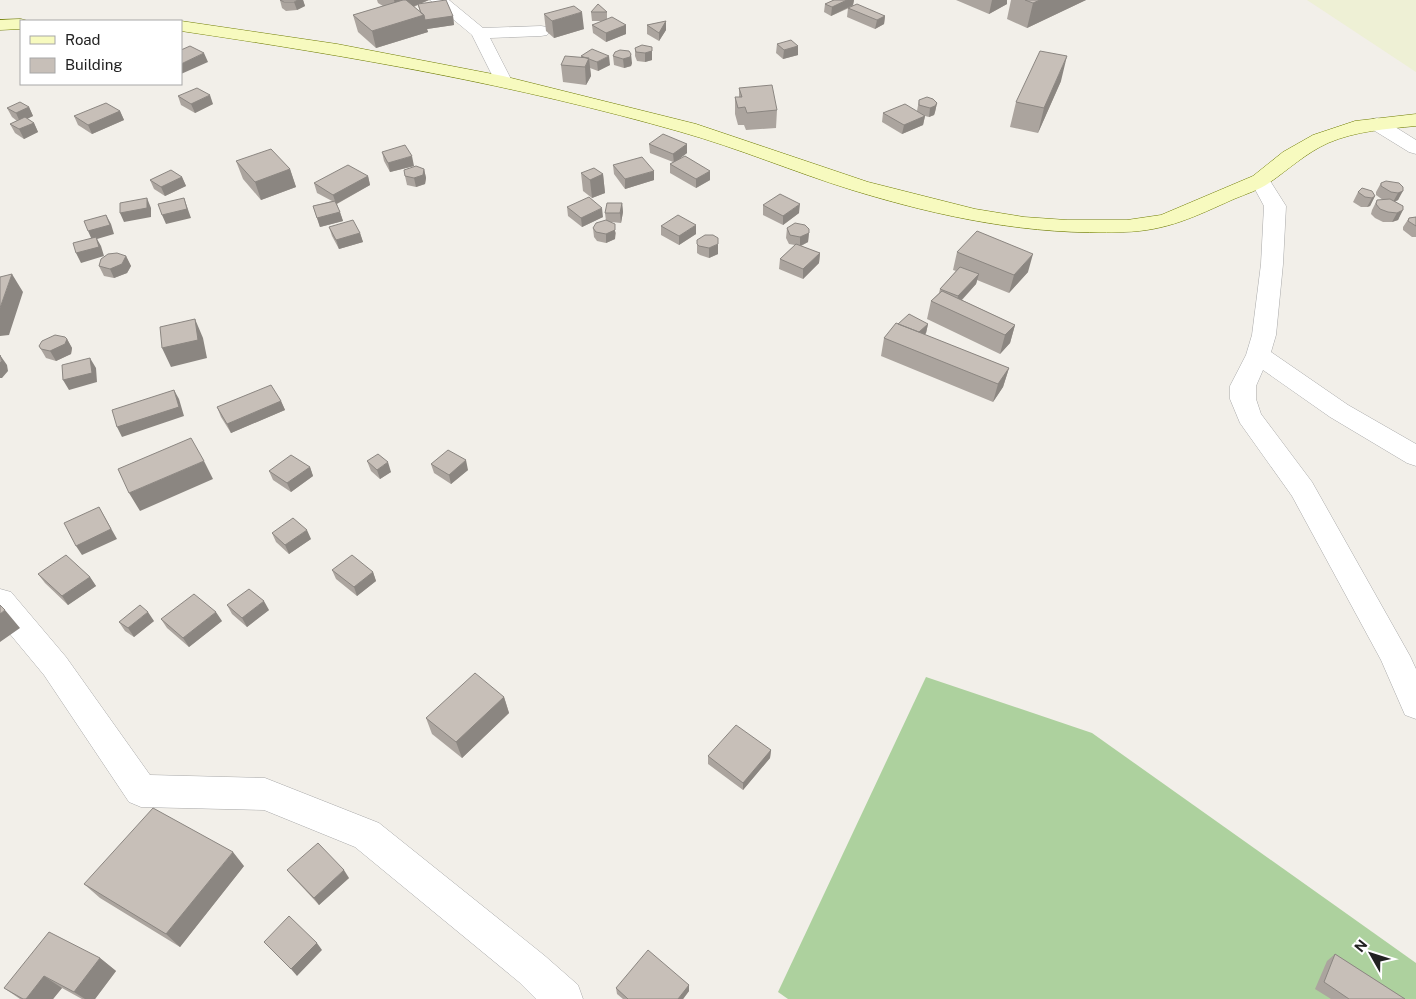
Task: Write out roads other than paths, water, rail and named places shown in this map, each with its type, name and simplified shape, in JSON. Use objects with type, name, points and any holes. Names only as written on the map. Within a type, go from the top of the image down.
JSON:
[{"type":"street","points":[[438,0],[452,9],[479,33],[503,81]]},
{"type":"street","points":[[0,25],[20,24]]},
{"type":"street","points":[[182,26],[337,49],[503,81],[689,128],[861,186],[975,215],[1024,223],[1067,226],[1117,226],[1166,221],[1260,180],[1290,156],[1320,139],[1355,126],[1416,120]]},
{"type":"street","points":[[479,33],[541,30]]},
{"type":"street","points":[[1377,124],[1416,148]]},
{"type":"street","points":[[1260,180],[1275,206],[1268,311],[1258,355],[1243,386],[1243,398],[1249,417],[1302,489],[1394,656],[1416,705]]},
{"type":"street","points":[[1258,355],[1338,411],[1416,456]]},
{"type":"street","points":[[0,601],[55,666],[141,791],[265,794],[367,835],[532,969],[564,999]]}]
